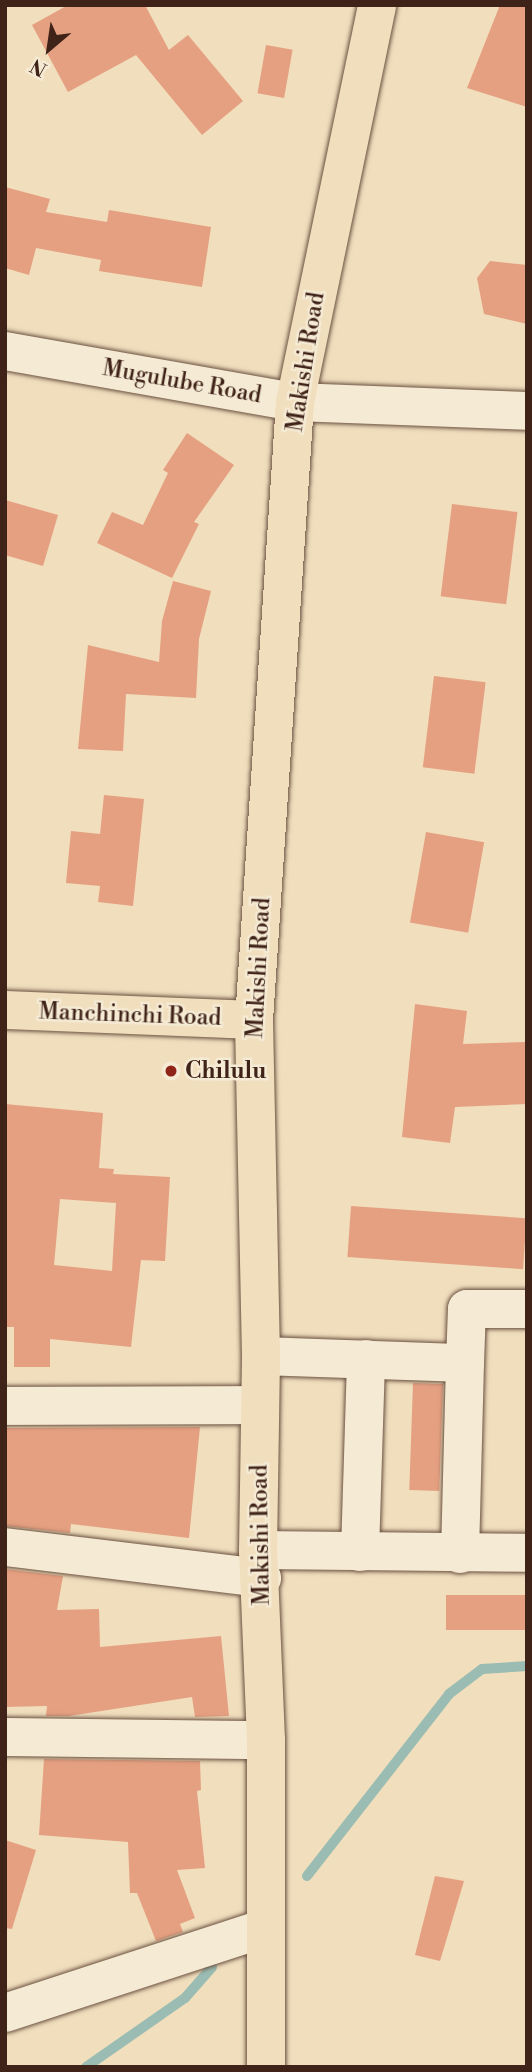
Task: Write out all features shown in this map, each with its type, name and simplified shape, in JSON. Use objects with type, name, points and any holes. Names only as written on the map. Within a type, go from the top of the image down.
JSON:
[{"type":"main road","name":"Makishi Road","points":[[266,2067],[266,1740],[260,1564],[261,1356],[254,1020],[295,402],[377,5]]},
{"type":"main road","name":"Manchinchi Road","points":[[5,1010],[254,1020]]},
{"type":"street","name":"Mugulube Road","points":[[5,351],[295,402],[527,411]]},
{"type":"street","points":[[460,1554],[467,1309],[527,1309]]},
{"type":"street","points":[[261,1356],[465,1363]]},
{"type":"street","points":[[360,1552],[366,1359]]},
{"type":"street","points":[[5,1406],[260,1405]]},
{"type":"street","points":[[5,1547],[260,1564],[360,1552],[527,1553]]},
{"type":"street","points":[[5,1737],[266,1740]]},
{"type":"street","points":[[5,2012],[265,1928]]},
{"type":"building","points":[[68,5],[145,5],[169,50],[188,35],[243,101],[202,135],[136,55],[68,92],[32,25]]},
{"type":"building","points":[[500,5],[527,5],[527,107],[467,88]]},
{"type":"building","points":[[266,45],[293,50],[284,98],[257,93]]},
{"type":"building","points":[[5,187],[50,199],[46,212],[107,222],[109,210],[211,227],[202,287],[99,271],[101,260],[36,248],[29,275],[5,268]]},
{"type":"building","points":[[490,261],[527,265],[527,324],[484,314],[477,278]]},
{"type":"building","points":[[187,433],[234,465],[194,522],[199,524],[172,578],[97,543],[112,512],[143,525],[168,473],[163,470]]},
{"type":"building","points":[[5,500],[58,515],[43,566],[5,555]]},
{"type":"building","points":[[452,504],[518,512],[506,604],[441,596]]},
{"type":"building","points":[[173,581],[211,591],[199,639],[196,698],[126,694],[123,751],[78,749],[88,645],[159,662],[162,621]]},
{"type":"building","points":[[434,676],[486,682],[474,774],[423,767]]},
{"type":"building","points":[[104,795],[144,799],[133,906],[98,902],[100,886],[66,883],[71,831],[100,834]]},
{"type":"building","points":[[426,832],[484,842],[468,933],[410,923]]},
{"type":"building","points":[[415,1004],[467,1011],[463,1044],[527,1042],[527,1104],[455,1107],[450,1143],[402,1137]]},
{"type":"building","points":[[5,1104],[103,1113],[99,1168],[114,1169],[113,1174],[170,1177],[165,1261],[141,1260],[131,1347],[50,1339],[50,1367],[14,1367],[14,1327],[5,1327]],"holes":[[[60,1199],[116,1203],[112,1271],[54,1265]]]},
{"type":"building","points":[[351,1206],[527,1218],[523,1269],[347,1257]]},
{"type":"building","points":[[413,1383],[443,1384],[439,1491],[409,1490]]},
{"type":"building","points":[[200,1427],[189,1538],[71,1524],[70,1533],[5,1526],[5,1428]]},
{"type":"building","points":[[5,1569],[63,1576],[57,1610],[99,1609],[100,1647],[221,1636],[229,1716],[195,1717],[192,1697],[69,1716],[46,1716],[47,1706],[5,1707]]},
{"type":"building","points":[[446,1595],[527,1595],[527,1630],[446,1630]]},
{"type":"building","points":[[44,1759],[200,1761],[201,1790],[197,1791],[205,1868],[177,1870],[195,1918],[180,1924],[183,1932],[156,1941],[137,1893],[130,1893],[128,1842],[39,1835]]},
{"type":"building","points":[[5,1840],[36,1850],[12,1929],[5,1928]]},
{"type":"building","points":[[435,1876],[464,1881],[440,1961],[415,1955]]},
{"type":"waterway","points":[[307,1876],[449,1694],[482,1669],[527,1666]]},
{"type":"waterway","points":[[86,2067],[185,1998],[212,1967]]},
{"type":"place","name":"Chilulu","points":[[171,1071]]}]
